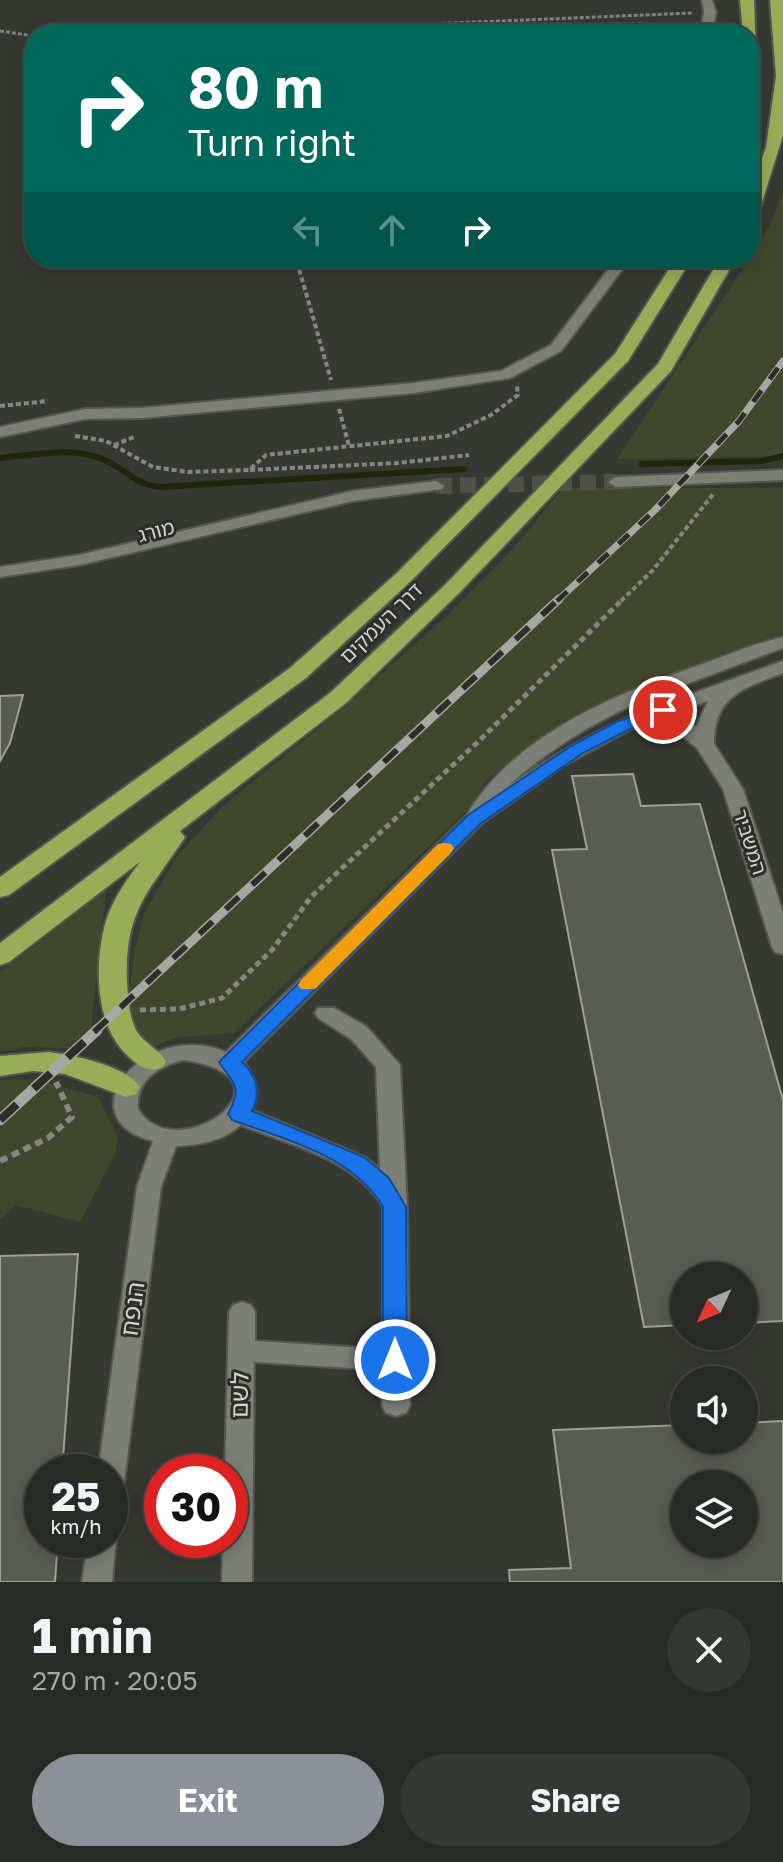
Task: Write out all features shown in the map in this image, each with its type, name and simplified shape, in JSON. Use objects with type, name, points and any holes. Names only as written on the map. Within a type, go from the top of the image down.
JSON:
[{"type":"highway","points":[[747,0],[749,24]]},
{"type":"highway","points":[[760,187],[774,147],[783,76],[777,0]]},
{"type":"highway","name":"דרך העמקים","points":[[0,889],[298,673],[404,577],[622,357],[678,268]]},
{"type":"highway","name":"דרך העמקים","points":[[0,956],[338,698],[453,588],[665,367],[722,268]]},
{"type":"highway","points":[[152,1061],[138,1050],[120,1023],[114,938],[123,909],[152,862],[186,822],[241,774]]},
{"type":"highway","points":[[0,1066],[40,1061],[76,1065],[126,1087]]},
{"type":"street","points":[[0,432],[85,414],[142,413],[414,388],[505,375],[556,348],[616,268]]},
{"type":"street","points":[[616,482],[783,478]]},
{"type":"street","name":"מורג","points":[[0,572],[79,560],[387,490],[436,486]]},
{"type":"street","name":"מורג","points":[[0,585],[148,556],[240,531],[320,504]]},
{"type":"street","points":[[475,819],[488,795],[507,774],[537,750],[605,711],[783,642]]},
{"type":"street","points":[[230,1062],[475,819],[577,749],[622,726],[783,667]]},
{"type":"street","points":[[663,710],[660,698],[678,681]]},
{"type":"street","points":[[704,744],[703,732],[710,713],[731,685]]},
{"type":"street","name":"המשביר","points":[[663,710],[704,744],[733,789],[783,947]]},
{"type":"street","points":[[326,1013],[359,1033],[388,1065],[395,1207],[396,1405]]},
{"type":"street","points":[[200,1052],[230,1062],[241,1073],[247,1086],[247,1100],[239,1114],[226,1126],[208,1135],[167,1137],[150,1132],[128,1112],[124,1100],[126,1087],[132,1077],[152,1061],[167,1055],[200,1052]]},
{"type":"street","points":[[239,1114],[356,1163],[381,1183],[395,1207]]},
{"type":"street","name":"הנפח","points":[[114,1454],[149,1187],[167,1137]]},
{"type":"street","name":"לשם","points":[[237,1582],[242,1312]]},
{"type":"street","name":"לשם","points":[[241,1351],[395,1360]]},
{"type":"street","points":[[97,1582],[100,1558]]},
{"type":"path","points":[[392,24],[708,6]]},
{"type":"path","points":[[0,31],[24,35]]},
{"type":"path","points":[[299,268],[349,446]]},
{"type":"path","points":[[249,470],[266,455],[447,436],[491,415],[518,395],[517,385],[505,375]]},
{"type":"path","points":[[66,435],[106,441],[153,467],[188,472],[397,463],[469,455]]},
{"type":"path","points":[[113,445],[134,437]]},
{"type":"path","points":[[120,1023],[140,1010],[179,1009],[222,998],[272,950],[311,897],[481,739],[653,570],[713,497],[721,478]]},
{"type":"path","points":[[0,1161],[47,1138],[72,1117],[69,1106],[56,1091],[57,1074],[67,1064]]},
{"type":"green space","points":[[783,192],[783,456],[617,459],[743,268],[760,268],[760,241]]},
{"type":"green space","points":[[563,488],[783,488],[783,634],[662,678],[564,721],[530,744],[485,782],[469,808],[234,1033],[174,1038],[149,1049],[133,1029],[130,990],[134,952],[145,912],[177,856],[221,808],[344,707],[451,612],[518,543]]},
{"type":"green space","points":[[106,890],[91,1027],[68,1048],[23,1047],[0,1052],[0,972]]},
{"type":"green space","points":[[35,1079],[98,1097],[118,1138],[115,1154],[80,1222],[16,1205],[0,1220],[0,1080]]},
{"type":"building","points":[[23,695],[10,743],[0,761],[0,696]]},
{"type":"building","points":[[633,774],[641,806],[700,804],[783,1100],[783,1321],[758,1322],[758,1262],[670,1262],[670,1326],[644,1327],[552,850],[587,849],[572,776]]},
{"type":"building","points":[[78,1254],[63,1454],[24,1454],[24,1558],[57,1558],[55,1582],[0,1582],[0,1256]]},
{"type":"building","points":[[783,1421],[783,1582],[510,1582],[509,1570],[571,1568],[553,1430],[670,1426],[670,1454],[758,1454],[758,1422]]},
{"type":"waterway","points":[[0,458],[50,453],[87,455],[107,461],[142,483],[160,487],[464,469]]},
{"type":"waterway","points":[[642,464],[762,461],[783,456]]},
{"type":"tunnel","points":[[436,486],[616,482]]},
{"type":"railway","points":[[557,601],[655,510],[739,421],[783,361]]},
{"type":"railway","points":[[94,1032],[559,599]]},
{"type":"railway","points":[[0,1120],[97,1030]]},
{"type":"slow traffic","points":[[308,985],[445,848]]},
{"type":"route","points":[[395,1360],[395,1207],[381,1183],[356,1163],[239,1114],[247,1100],[247,1086],[241,1073],[230,1062],[475,819],[577,749],[663,710]]}]
